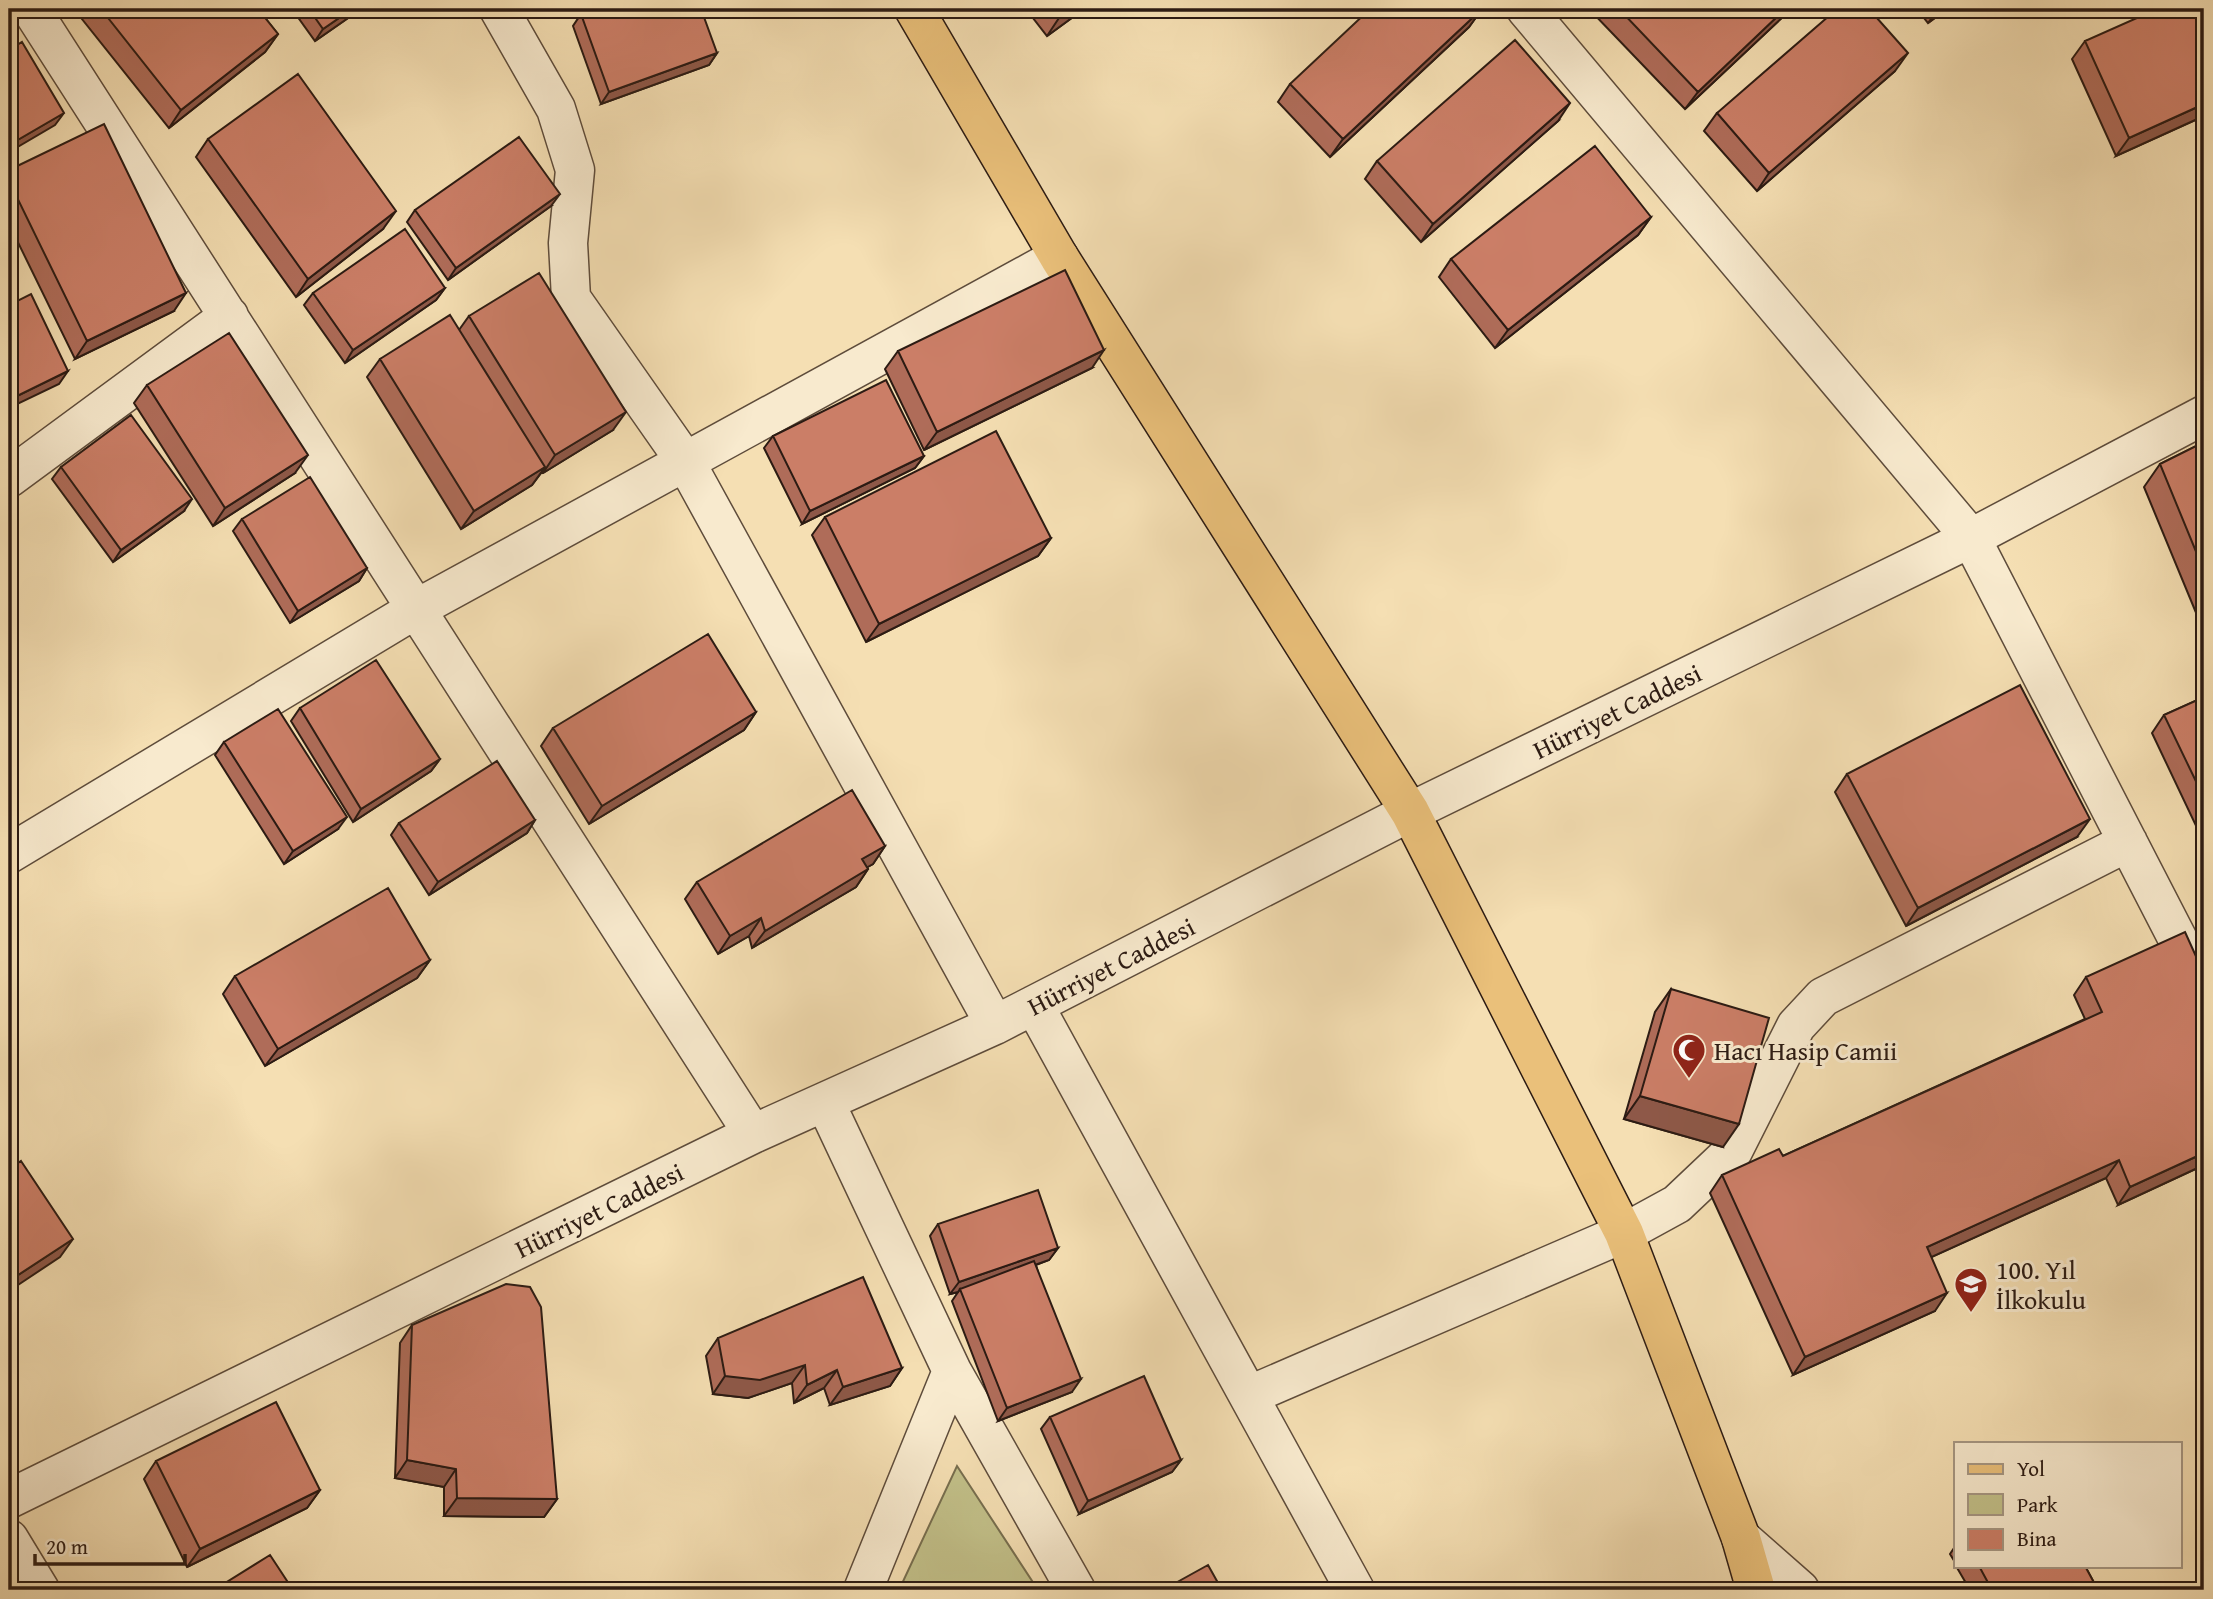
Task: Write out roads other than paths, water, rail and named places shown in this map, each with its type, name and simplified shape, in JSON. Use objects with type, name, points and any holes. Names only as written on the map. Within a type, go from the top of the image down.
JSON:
[{"type":"main road","points":[[914,9],[1059,257],[1410,812],[1624,1233],[1741,1538],[1756,1590]]},
{"type":"street","points":[[9,22],[25,9]]},
{"type":"street","points":[[31,9],[753,1134]]},
{"type":"street","points":[[499,9],[556,109],[575,170],[568,243],[572,298],[685,461],[995,1025]]},
{"type":"street","points":[[1526,9],[1971,538],[2204,990]]},
{"type":"street","points":[[12,846],[416,609],[1059,257]]},
{"type":"street","points":[[9,478],[229,316]]},
{"type":"street","name":"Hürriyet Caddesi","points":[[9,1499],[753,1134],[995,1025],[1410,812],[1971,538],[2204,415]]},
{"type":"street","points":[[1250,1395],[1624,1233],[1677,1204],[1733,1151],[1796,1026],[1823,998],[2128,842]]},
{"type":"street","points":[[1034,1005],[1355,1590]]},
{"type":"street","points":[[825,1102],[952,1371],[1076,1590]]},
{"type":"street","points":[[863,1590],[952,1371]]},
{"type":"street","points":[[1741,1538],[1800,1590]]},
{"type":"street","points":[[9,1539],[40,1590]]},
{"type":"place","name":"Hacı Hasip Camii","points":[[1689,1080]]},
{"type":"place","name":"100. Yıl İlkokulu","points":[[1971,1314]]}]
